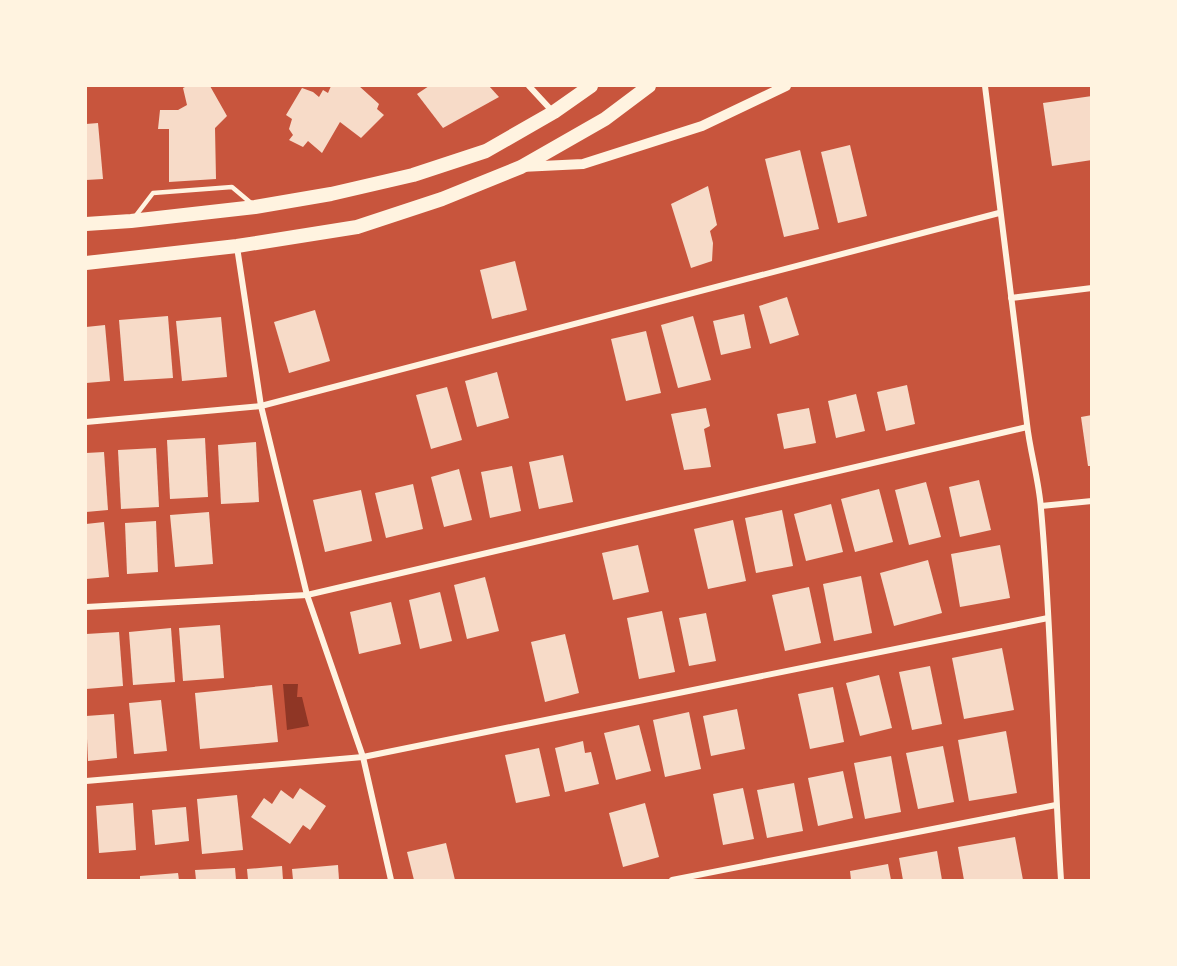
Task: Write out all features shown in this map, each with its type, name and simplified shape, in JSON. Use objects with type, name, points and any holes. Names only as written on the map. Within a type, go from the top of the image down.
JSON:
[{"type":"main road","points":[[86,224],[255,207],[331,194],[413,175],[486,151],[554,112],[591,86]]},
{"type":"main road","points":[[86,263],[237,246],[357,227],[442,199],[521,167],[605,119],[649,86]]},
{"type":"street","points":[[530,86],[554,112]]},
{"type":"street","points":[[521,167],[583,164],[702,126],[786,86]]},
{"type":"street","points":[[985,86],[1027,428],[1041,506],[1061,880]]},
{"type":"street","points":[[86,422],[261,406],[999,213]]},
{"type":"street","points":[[237,246],[261,406],[307,595],[363,758],[391,880]]},
{"type":"street","points":[[1011,298],[1092,288]]},
{"type":"street","points":[[86,607],[307,595],[1027,428]]},
{"type":"street","points":[[1041,506],[1092,501]]},
{"type":"street","points":[[86,781],[363,758],[1048,618]]},
{"type":"street","points":[[672,880],[1056,804]]},
{"type":"lane","points":[[131,221],[153,194],[232,187],[255,207]]},
{"type":"shaded area","points":[[283,684],[298,684],[297,697],[302,697],[309,726],[287,730]]},
{"type":"building","points":[[210,86],[227,116],[215,128],[216,179],[169,182],[169,129],[158,129],[160,110],[178,110],[187,105],[183,88]]},
{"type":"building","points":[[331,86],[359,86],[379,104],[377,109],[384,115],[361,138],[340,122],[322,153],[308,141],[303,147],[289,140],[293,135],[289,129],[292,119],[286,115],[302,88],[319,97],[323,90],[328,93]]},
{"type":"building","points":[[429,86],[489,86],[499,97],[443,128],[417,94]]},
{"type":"building","points":[[1092,96],[1092,160],[1052,166],[1043,103]]},
{"type":"building","points":[[98,123],[103,179],[86,180],[86,124]]},
{"type":"building","points":[[850,145],[867,216],[838,223],[821,152]]},
{"type":"building","points":[[800,150],[819,229],[784,237],[765,159]]},
{"type":"building","points":[[708,186],[717,225],[710,231],[713,243],[712,261],[691,268],[671,204]]},
{"type":"building","points":[[515,261],[527,310],[492,319],[480,270]]},
{"type":"building","points":[[787,297],[799,335],[770,344],[759,306]]},
{"type":"building","points":[[315,310],[330,361],[289,373],[274,322]]},
{"type":"building","points":[[744,314],[751,348],[721,355],[713,321]]},
{"type":"building","points":[[168,316],[173,378],[124,381],[119,320]]},
{"type":"building","points":[[693,316],[711,380],[678,388],[661,325]]},
{"type":"building","points":[[221,317],[227,377],[182,381],[176,321]]},
{"type":"building","points":[[105,325],[110,381],[86,383],[86,327]]},
{"type":"building","points":[[646,331],[661,393],[626,401],[611,339]]},
{"type":"building","points":[[497,372],[509,418],[477,427],[465,381]]},
{"type":"building","points":[[907,385],[915,424],[886,431],[877,392]]},
{"type":"building","points":[[447,387],[462,440],[431,449],[416,395]]},
{"type":"building","points":[[856,394],[865,431],[836,438],[828,401]]},
{"type":"building","points":[[706,408],[710,426],[704,429],[711,467],[684,470],[671,414]]},
{"type":"building","points":[[809,408],[816,443],[784,449],[777,414]]},
{"type":"building","points":[[1092,415],[1092,466],[1088,466],[1081,417]]},
{"type":"building","points":[[205,438],[208,497],[170,499],[167,440]]},
{"type":"building","points":[[256,442],[259,502],[221,504],[218,445]]},
{"type":"building","points":[[156,448],[159,507],[121,509],[118,450]]},
{"type":"building","points":[[104,452],[108,510],[86,512],[86,453]]},
{"type":"building","points":[[563,455],[573,502],[539,509],[529,462]]},
{"type":"building","points":[[512,466],[521,511],[490,518],[481,472]]},
{"type":"building","points":[[459,469],[472,520],[444,527],[431,477]]},
{"type":"building","points":[[979,480],[991,530],[960,537],[949,487]]},
{"type":"building","points":[[926,482],[941,537],[909,545],[895,490]]},
{"type":"building","points":[[413,484],[423,529],[386,538],[375,493]]},
{"type":"building","points":[[879,489],[893,542],[855,552],[841,499]]},
{"type":"building","points":[[361,490],[372,541],[325,552],[313,500]]},
{"type":"building","points":[[831,504],[843,552],[806,561],[794,514]]},
{"type":"building","points":[[782,510],[793,566],[756,573],[745,518]]},
{"type":"building","points":[[209,512],[213,564],[175,567],[170,515]]},
{"type":"building","points":[[733,520],[746,581],[708,589],[694,529]]},
{"type":"building","points":[[156,521],[158,572],[127,574],[125,523]]},
{"type":"building","points":[[104,522],[109,577],[86,579],[86,524]]},
{"type":"building","points":[[638,545],[649,592],[613,600],[602,553]]},
{"type":"building","points":[[1000,545],[1010,598],[960,607],[951,554]]},
{"type":"building","points":[[928,560],[942,613],[894,626],[880,573]]},
{"type":"building","points":[[861,576],[872,633],[834,641],[823,584]]},
{"type":"building","points":[[485,577],[499,631],[467,639],[454,585]]},
{"type":"building","points":[[809,587],[821,643],[785,651],[772,595]]},
{"type":"building","points":[[440,592],[452,641],[420,649],[409,600]]},
{"type":"building","points":[[391,602],[401,644],[359,654],[350,612]]},
{"type":"building","points":[[662,611],[675,672],[639,679],[627,618]]},
{"type":"building","points":[[706,613],[716,661],[689,666],[679,618]]},
{"type":"building","points":[[220,625],[224,678],[183,681],[179,628]]},
{"type":"building","points":[[171,628],[175,682],[133,685],[129,632]]},
{"type":"building","points":[[119,632],[123,686],[86,689],[86,634]]},
{"type":"building","points":[[565,634],[579,693],[545,702],[531,642]]},
{"type":"building","points":[[1002,648],[1014,710],[964,719],[952,658]]},
{"type":"building","points":[[930,666],[942,724],[912,730],[899,672]]},
{"type":"building","points":[[879,675],[892,728],[860,736],[846,683]]},
{"type":"building","points":[[272,685],[278,742],[200,749],[195,693]]},
{"type":"building","points":[[833,687],[844,742],[810,749],[798,694]]},
{"type":"building","points":[[161,700],[167,751],[134,754],[129,703]]},
{"type":"building","points":[[737,709],[745,749],[711,756],[703,716]]},
{"type":"building","points":[[689,712],[701,769],[665,777],[653,720]]},
{"type":"building","points":[[114,714],[117,758],[88,761],[86,716]]},
{"type":"building","points":[[639,725],[651,771],[616,780],[604,733]]},
{"type":"building","points":[[1006,731],[1017,793],[969,801],[958,740]]},
{"type":"building","points":[[583,741],[585,753],[591,752],[599,784],[565,792],[555,748]]},
{"type":"building","points":[[943,746],[954,802],[918,809],[906,753]]},
{"type":"building","points":[[539,748],[550,796],[516,803],[505,755]]},
{"type":"building","points":[[891,756],[901,812],[865,819],[854,763]]},
{"type":"building","points":[[843,771],[853,818],[818,826],[808,778]]},
{"type":"building","points":[[794,783],[803,831],[767,838],[757,790]]},
{"type":"building","points":[[300,788],[326,806],[310,830],[303,825],[290,844],[251,817],[264,798],[272,804],[281,790],[293,799]]},
{"type":"building","points":[[743,788],[754,839],[723,845],[713,794]]},
{"type":"building","points":[[237,795],[243,850],[202,854],[197,799]]},
{"type":"building","points":[[133,803],[136,850],[99,853],[96,806]]},
{"type":"building","points":[[645,803],[659,857],[623,867],[609,813]]},
{"type":"building","points":[[186,807],[189,841],[155,845],[152,810]]},
{"type":"building","points":[[1015,837],[1023,880],[964,880],[958,847]]},
{"type":"building","points":[[446,843],[455,880],[414,880],[407,852]]},
{"type":"building","points":[[937,851],[942,880],[903,880],[899,858]]},
{"type":"building","points":[[888,864],[891,880],[851,880],[850,871]]},
{"type":"building","points":[[338,865],[339,880],[293,880],[292,869]]},
{"type":"building","points":[[282,866],[283,880],[248,880],[247,869]]},
{"type":"building","points":[[235,868],[236,880],[196,880],[195,870]]},
{"type":"building","points":[[178,873],[179,880],[140,880],[140,876]]}]
